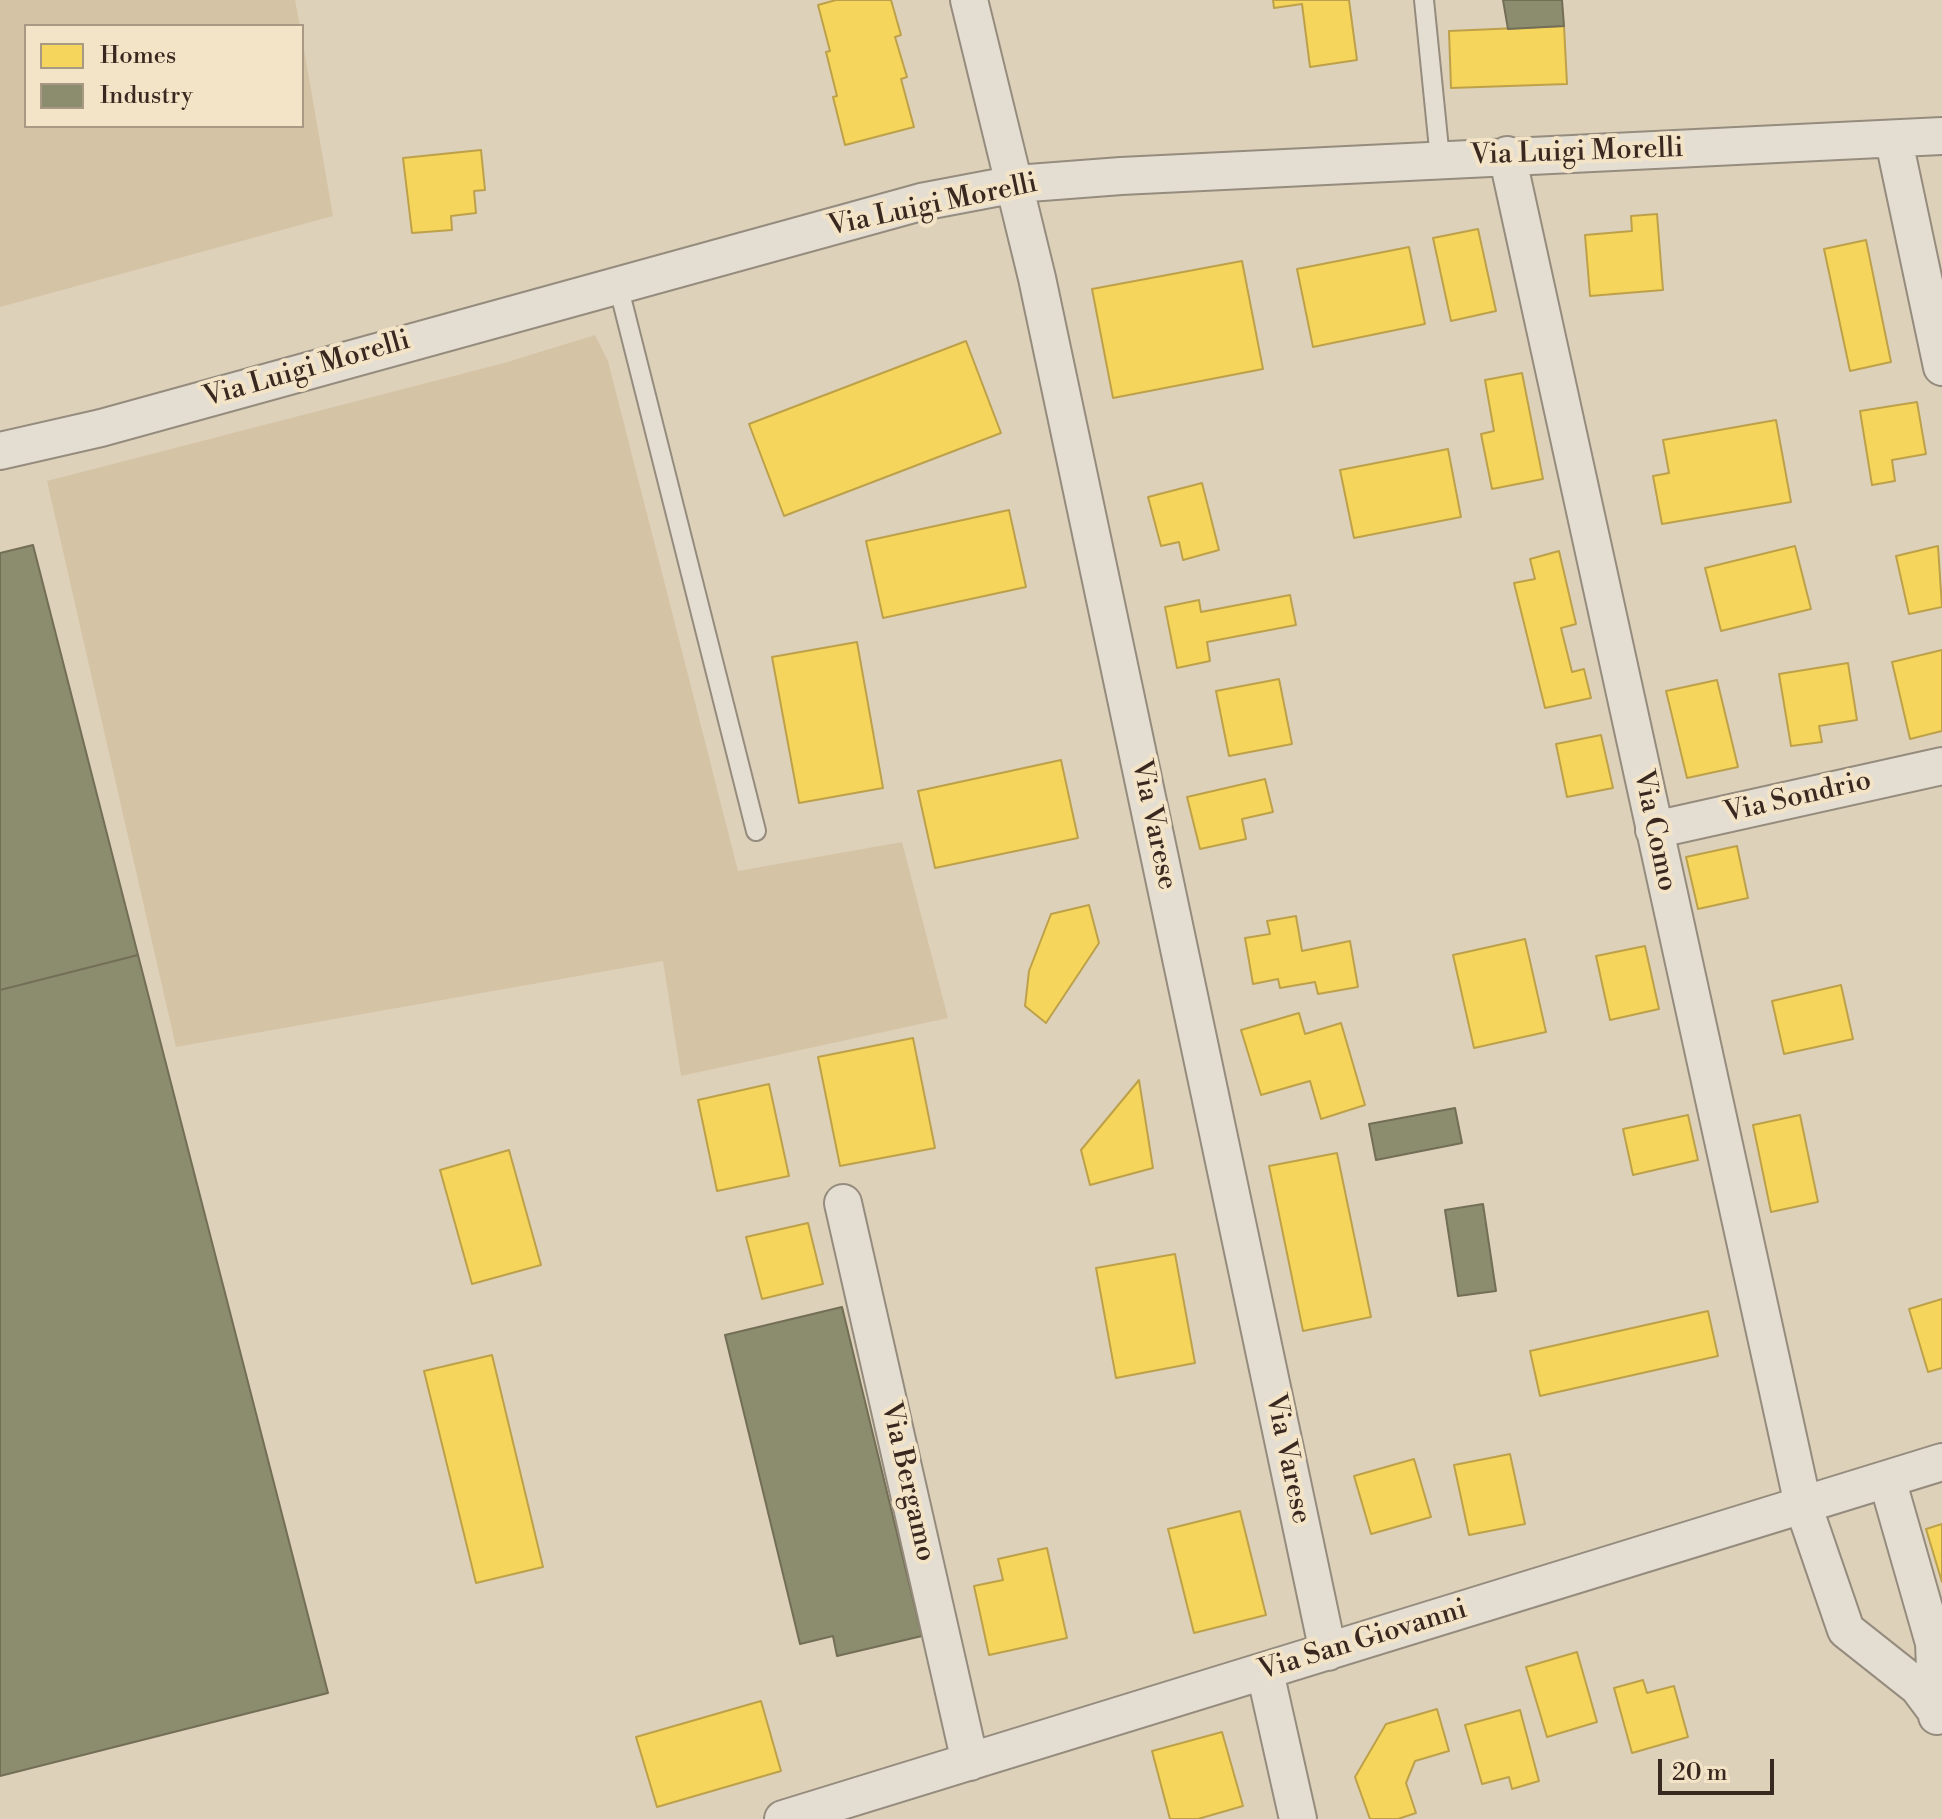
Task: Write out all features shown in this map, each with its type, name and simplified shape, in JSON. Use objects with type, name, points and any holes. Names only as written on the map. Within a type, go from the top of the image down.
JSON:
[{"type":"street","name":"Via Varese","points":[[969,0],[1016,184],[1328,1652]]},
{"type":"street","name":"Via Luigi Morelli","points":[[0,451],[101,428],[921,202],[1016,184],[1507,155],[1894,141],[1942,136]]},
{"type":"street","points":[[1894,141],[1942,367]]},
{"type":"street","name":"Via Como","points":[[1507,155],[1803,1505],[1846,1630],[1918,1687],[1939,1722]]},
{"type":"street","name":"Via Sondrio","points":[[1654,830],[1942,766]]},
{"type":"street","name":"Via Bergamo","points":[[843,1203],[970,1762]]},
{"type":"street","name":"Via San Giovanni","points":[[783,1819],[1942,1462]]},
{"type":"street","points":[[1887,1479],[1934,1643],[1939,1722]]},
{"type":"street","points":[[1265,1672],[1298,1819]]},
{"type":"lane","points":[[1424,0],[1440,159]]},
{"type":"lane","points":[[618,285],[756,831]]},
{"type":"shaded area","points":[[0,0],[295,0],[300,24],[24,24],[24,128],[304,128],[304,49],[333,216],[0,307]]},
{"type":"shaded area","points":[[595,335],[608,361],[738,871],[902,842],[948,1018],[681,1076],[663,961],[176,1047],[47,481],[504,363]]},
{"type":"building: Homes","points":[[836,0],[891,0],[901,35],[895,37],[907,77],[901,79],[914,127],[845,145],[833,97],[837,96],[826,52],[830,51],[818,5]]},
{"type":"building: Homes","points":[[1273,0],[1349,0],[1357,60],[1310,67],[1302,4],[1274,8]]},
{"type":"building: Homes","points":[[1564,26],[1567,84],[1451,88],[1449,31]]},
{"type":"building: Homes","points":[[481,150],[485,190],[474,191],[476,213],[451,216],[452,230],[412,233],[403,158]]},
{"type":"building: Homes","points":[[1657,214],[1663,290],[1590,296],[1585,235],[1632,231],[1631,216]]},
{"type":"building: Homes","points":[[1478,229],[1496,311],[1451,321],[1433,238]]},
{"type":"building: Homes","points":[[1866,240],[1891,362],[1850,371],[1824,249]]},
{"type":"building: Homes","points":[[1409,247],[1425,324],[1313,347],[1297,269]]},
{"type":"building: Homes","points":[[1242,261],[1263,369],[1113,398],[1092,289]]},
{"type":"building: Homes","points":[[966,341],[1001,433],[784,516],[749,424]]},
{"type":"building: Homes","points":[[1522,373],[1543,479],[1492,489],[1481,434],[1494,431],[1485,380]]},
{"type":"building: Homes","points":[[1917,402],[1926,454],[1892,460],[1895,481],[1872,485],[1860,411]]},
{"type":"building: Homes","points":[[1776,420],[1791,502],[1662,524],[1653,476],[1669,473],[1663,440]]},
{"type":"building: Homes","points":[[1448,449],[1461,517],[1354,538],[1340,470]]},
{"type":"building: Homes","points":[[1202,483],[1219,550],[1183,560],[1179,542],[1161,546],[1148,497]]},
{"type":"building: Homes","points":[[1009,510],[1026,587],[883,618],[866,541]]},
{"type":"building: Homes","points":[[1795,546],[1811,609],[1721,631],[1705,568]]},
{"type":"building: Homes","points":[[1938,546],[1942,607],[1909,614],[1896,556]]},
{"type":"building: Homes","points":[[1559,551],[1576,624],[1561,628],[1572,672],[1584,669],[1591,698],[1545,708],[1514,583],[1535,579],[1530,559]]},
{"type":"building: Homes","points":[[1290,595],[1296,625],[1207,642],[1210,661],[1177,668],[1165,607],[1199,600],[1201,612]]},
{"type":"building: Homes","points":[[857,642],[883,788],[799,803],[772,657]]},
{"type":"building: Homes","points":[[1942,650],[1942,731],[1910,739],[1892,662]]},
{"type":"building: Homes","points":[[1848,663],[1857,720],[1819,726],[1822,742],[1791,746],[1779,674]]},
{"type":"building: Homes","points":[[1279,679],[1292,744],[1229,756],[1216,691]]},
{"type":"building: Homes","points":[[1717,680],[1738,767],[1687,778],[1666,691]]},
{"type":"building: Homes","points":[[1601,735],[1613,788],[1567,797],[1556,744]]},
{"type":"building: Homes","points":[[1061,760],[1078,838],[935,868],[918,791]]},
{"type":"building: Homes","points":[[1265,779],[1273,812],[1242,819],[1246,839],[1200,849],[1187,797]]},
{"type":"building: Homes","points":[[1737,846],[1748,898],[1698,909],[1686,857]]},
{"type":"building: Homes","points":[[1089,905],[1099,943],[1046,1023],[1025,1006],[1029,971],[1051,914]]},
{"type":"building: Homes","points":[[1296,916],[1302,951],[1350,941],[1358,987],[1318,994],[1315,982],[1280,988],[1278,979],[1253,984],[1245,938],[1270,934],[1267,921]]},
{"type":"building: Homes","points":[[1525,939],[1546,1032],[1474,1048],[1453,955]]},
{"type":"building: Homes","points":[[1645,946],[1659,1009],[1610,1020],[1596,956]]},
{"type":"building: Homes","points":[[1841,985],[1853,1039],[1784,1054],[1772,1001]]},
{"type":"building: Homes","points":[[1299,1013],[1305,1034],[1341,1023],[1365,1105],[1321,1119],[1310,1081],[1261,1095],[1241,1030]]},
{"type":"building: Homes","points":[[913,1038],[935,1148],[840,1166],[818,1057]]},
{"type":"building: Homes","points":[[1139,1080],[1153,1168],[1090,1185],[1081,1150]]},
{"type":"building: Homes","points":[[769,1084],[789,1176],[717,1191],[698,1100]]},
{"type":"building: Homes","points":[[1688,1115],[1698,1160],[1633,1175],[1623,1129]]},
{"type":"building: Homes","points":[[1800,1115],[1818,1202],[1771,1212],[1753,1125]]},
{"type":"building: Homes","points":[[509,1150],[541,1265],[472,1284],[440,1170]]},
{"type":"building: Homes","points":[[1337,1153],[1371,1317],[1303,1331],[1269,1166]]},
{"type":"building: Homes","points":[[808,1223],[823,1284],[762,1299],[746,1237]]},
{"type":"building: Homes","points":[[1175,1254],[1195,1363],[1116,1378],[1096,1268]]},
{"type":"building: Homes","points":[[1942,1299],[1942,1368],[1928,1372],[1909,1309]]},
{"type":"building: Homes","points":[[1708,1311],[1718,1356],[1540,1396],[1530,1351]]},
{"type":"building: Homes","points":[[492,1355],[543,1567],[476,1583],[424,1371]]},
{"type":"building: Homes","points":[[1510,1454],[1525,1524],[1469,1535],[1454,1465]]},
{"type":"building: Homes","points":[[1414,1459],[1431,1517],[1371,1534],[1354,1476]]},
{"type":"building: Homes","points":[[1240,1511],[1266,1615],[1194,1633],[1168,1529]]},
{"type":"building: Homes","points":[[1942,1524],[1942,1582],[1926,1529]]},
{"type":"building: Homes","points":[[1047,1548],[1067,1638],[989,1655],[974,1586],[1003,1580],[998,1559]]},
{"type":"building: Homes","points":[[1577,1652],[1597,1722],[1547,1737],[1526,1667]]},
{"type":"building: Homes","points":[[1643,1680],[1647,1693],[1674,1686],[1688,1737],[1632,1753],[1614,1688]]},
{"type":"building: Homes","points":[[761,1701],[781,1771],[657,1807],[636,1737]]},
{"type":"building: Homes","points":[[1437,1709],[1449,1751],[1415,1761],[1406,1783],[1416,1813],[1398,1819],[1370,1819],[1355,1777],[1386,1724]]},
{"type":"building: Homes","points":[[1520,1710],[1539,1781],[1512,1789],[1509,1777],[1482,1784],[1465,1725]]},
{"type":"building: Homes","points":[[1222,1732],[1243,1806],[1198,1819],[1170,1819],[1152,1751]]},
{"type":"building: Industry","points":[[1503,0],[1562,0],[1564,26],[1508,29]]},
{"type":"building: Industry","points":[[33,545],[138,955],[0,990],[0,553]]},
{"type":"building: Industry","points":[[138,955],[328,1693],[0,1776],[0,990]]},
{"type":"building: Industry","points":[[1455,1108],[1462,1143],[1376,1160],[1369,1124]]},
{"type":"building: Industry","points":[[1483,1204],[1496,1291],[1458,1296],[1445,1210]]},
{"type":"building: Industry","points":[[842,1307],[922,1636],[837,1656],[833,1636],[800,1644],[725,1335]]}]
